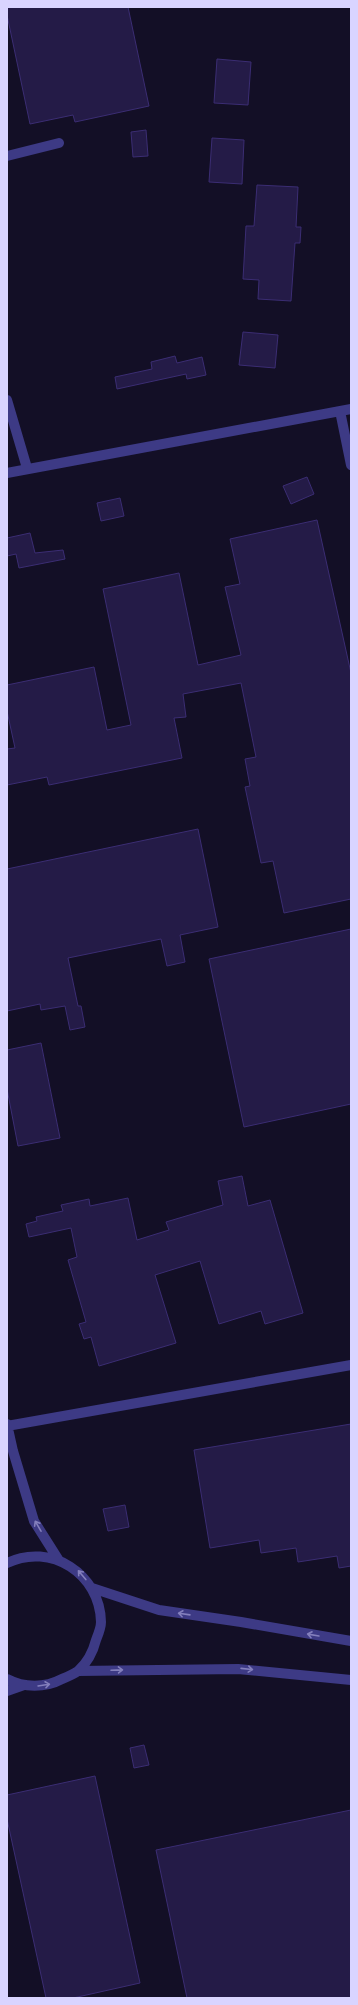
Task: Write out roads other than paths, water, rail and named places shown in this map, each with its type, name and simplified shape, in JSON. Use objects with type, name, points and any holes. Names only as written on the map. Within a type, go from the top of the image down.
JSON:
[{"type":"street","points":[[7,156],[59,143]]},
{"type":"street","points":[[7,400],[27,468]]},
{"type":"street","points":[[7,473],[351,408]]},
{"type":"street","points":[[340,411],[351,465]]},
{"type":"street","points":[[58,1559],[34,1520],[13,1451],[7,1425],[351,1365]]},
{"type":"street","points":[[7,1563],[17,1558],[42,1556],[58,1559],[77,1570],[92,1588],[98,1600],[101,1624],[93,1652],[78,1671],[53,1684],[38,1686],[16,1684],[7,1679]]},
{"type":"street","points":[[92,1588],[159,1610],[241,1622],[351,1641]]},
{"type":"street","points":[[78,1671],[238,1669],[351,1680]]},
{"type":"street","points":[[7,1691],[25,1685]]}]
